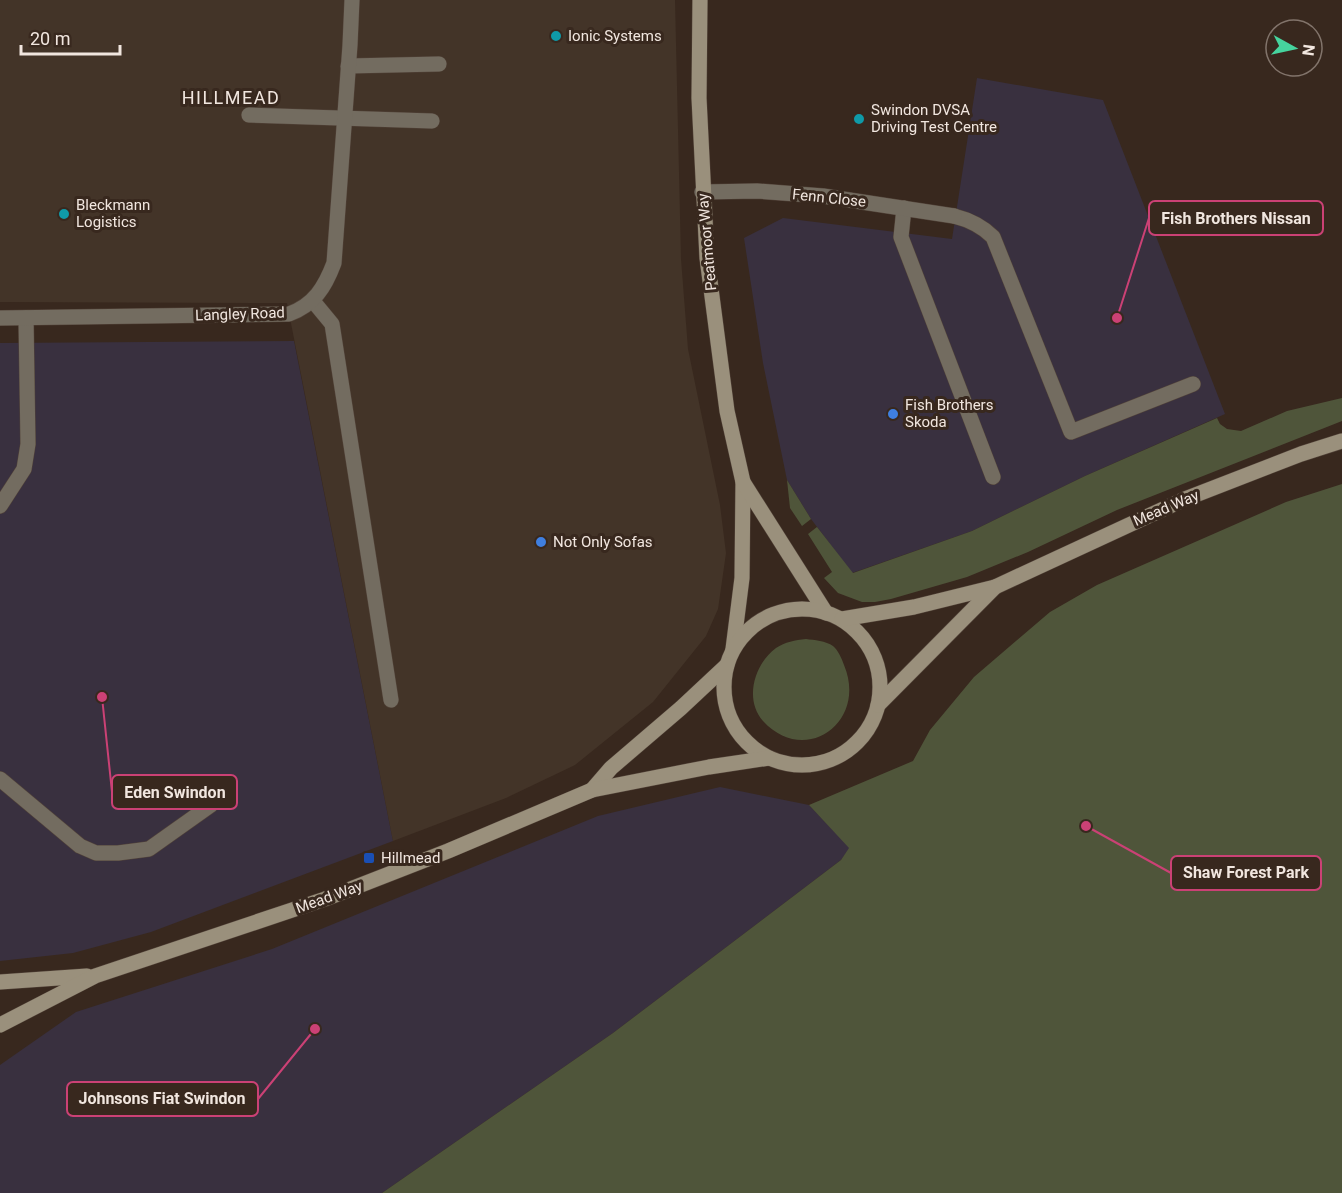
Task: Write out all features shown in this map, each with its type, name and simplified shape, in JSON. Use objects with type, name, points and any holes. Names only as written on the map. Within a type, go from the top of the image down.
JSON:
[{"type":"main road","name":"Peatmoor Way","points":[[700,0],[699,99],[707,258],[727,411],[743,482],[741,578],[733,649]]},
{"type":"main road","name":"Mead Way","points":[[842,620],[914,607],[995,587],[1185,499],[1301,454],[1342,441]]},
{"type":"main road","name":"Peatmoor Way","points":[[743,482],[826,613]]},
{"type":"main road","name":"Mead Way","points":[[878,705],[995,587]]},
{"type":"main road","points":[[790,609],[817,610],[826,613],[842,620],[861,635],[874,656],[880,680],[878,705],[869,728],[853,747],[834,759],[813,765],[790,765],[769,758],[749,745],[734,727],[726,705],[724,682],[727,664],[743,634],[765,618],[790,609]]},
{"type":"main road","name":"Mead Way","points":[[592,790],[611,768],[681,708],[727,664]]},
{"type":"main road","name":"Mead Way","points":[[0,1025],[94,976],[325,899],[448,851],[592,790],[709,767],[769,758]]},
{"type":"main road","name":"Mead Way","points":[[0,982],[94,976]]},
{"type":"street","points":[[352,0],[334,263],[327,281],[313,302],[332,324],[392,700]]},
{"type":"street","points":[[348,66],[439,64]]},
{"type":"street","points":[[249,115],[432,121]]},
{"type":"street","name":"Fenn Close","points":[[702,192],[757,191],[812,195],[954,216],[968,219],[985,228],[993,237],[1071,432],[1193,384]]},
{"type":"street","points":[[904,208],[901,237],[993,477]]},
{"type":"street","name":"Langley Road","points":[[0,318],[289,314],[313,302]]},
{"type":"street","points":[[0,506],[24,469],[28,444],[26,318]]},
{"type":"street","points":[[0,779],[80,846],[96,853],[149,849],[211,805]]},
{"type":"shaded area","points":[[0,0],[675,0],[681,259],[688,349],[720,505],[726,553],[718,609],[706,636],[653,702],[575,765],[506,798],[393,841],[287,303],[0,302]]},
{"type":"shaded area","points":[[977,78],[1103,100],[1225,414],[1085,476],[972,531],[852,573],[811,519],[787,480],[763,363],[744,238],[783,218],[952,239]]},
{"type":"shaded area","points":[[294,341],[393,841],[151,932],[73,953],[0,961],[0,343]]},
{"type":"shaded area","points":[[720,787],[809,805],[850,848],[841,860],[613,1033],[382,1193],[0,1193],[0,1065],[76,1012],[272,949],[598,816]]},
{"type":"green space","points":[[1342,398],[1342,421],[1117,510],[1028,552],[967,577],[891,599],[862,602],[838,593],[824,578],[832,572],[808,534],[817,527],[853,573],[972,531],[1085,476],[1217,418],[1220,424],[1227,429],[1241,431],[1287,411]]},
{"type":"green space","points":[[787,480],[811,519],[802,526],[790,508]]},
{"type":"green space","points":[[1342,484],[1342,1193],[382,1193],[613,1033],[841,860],[849,848],[809,805],[913,761],[930,730],[974,677],[1050,612],[1097,585],[1286,502]]},
{"type":"green space","points":[[806,639],[830,644],[835,648],[843,663],[849,686],[847,704],[840,720],[828,732],[813,739],[797,740],[780,734],[763,721],[757,712],[753,693],[757,673],[768,655],[783,644]]},
{"type":"place","name":"Ionic Systems","points":[[556,36]]},
{"type":"place","name":"Swindon DVSA Driving Test Centre","points":[[859,119]]},
{"type":"place","name":"Bleckmann Logistics","points":[[64,214]]},
{"type":"place","name":"Fish Brothers Nissan","points":[[1117,318]]},
{"type":"place","name":"Fish Brothers Skoda","points":[[893,414]]},
{"type":"place","name":"Not Only Sofas","points":[[541,542]]},
{"type":"place","name":"Eden Swindon","points":[[102,697]]},
{"type":"place","name":"Shaw Forest Park","points":[[1086,826]]},
{"type":"place","name":"Hillmead","points":[[369,858]]},
{"type":"place","name":"Johnsons Fiat Swindon","points":[[315,1029]]},
{"type":"district","name":"HILLMEAD","points":[[231,97]]}]
